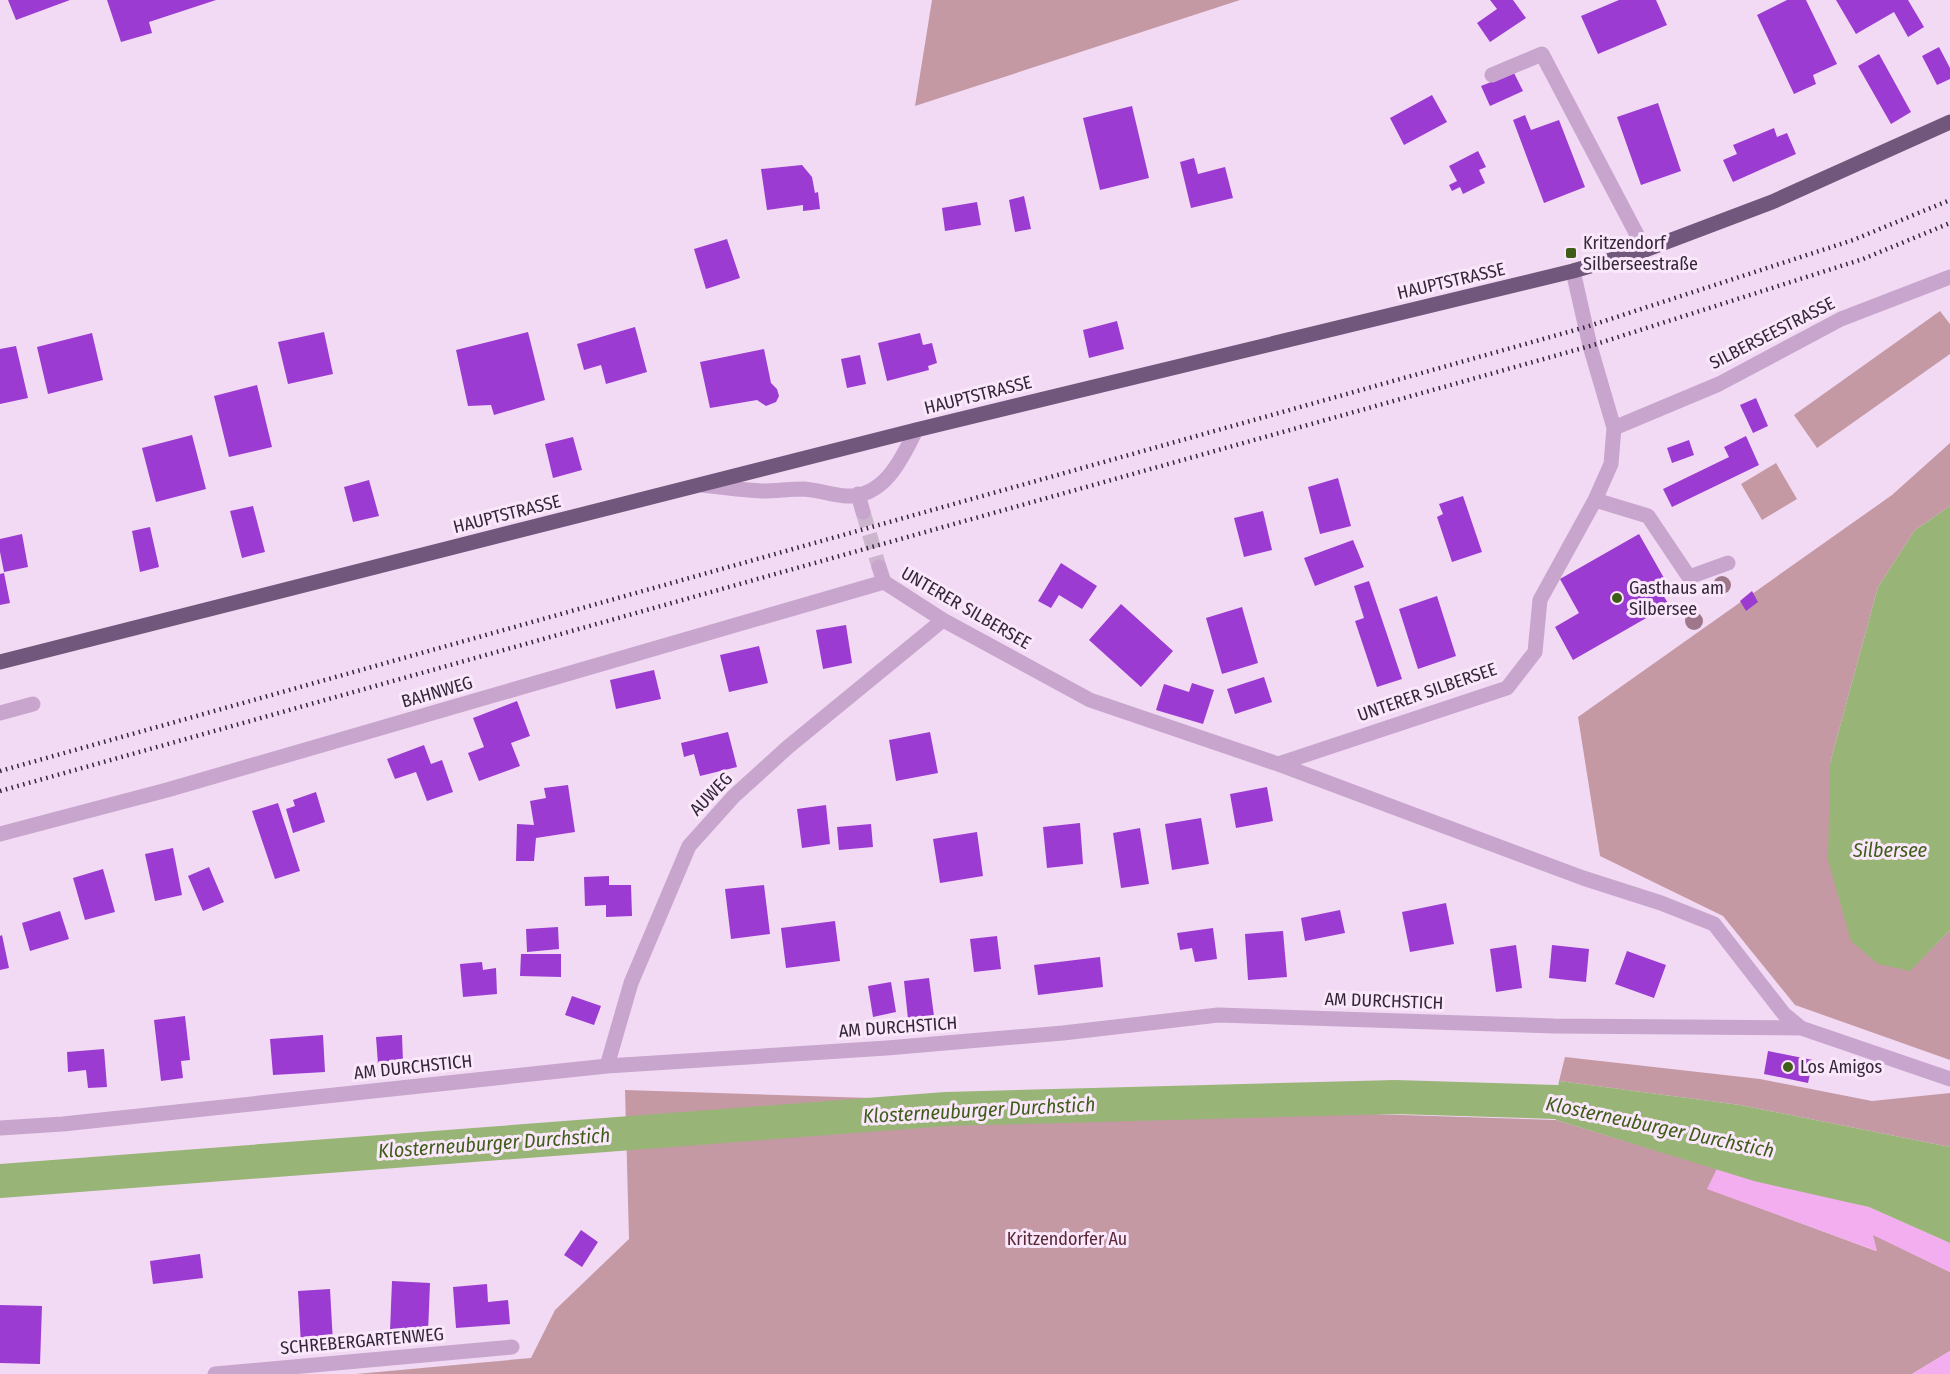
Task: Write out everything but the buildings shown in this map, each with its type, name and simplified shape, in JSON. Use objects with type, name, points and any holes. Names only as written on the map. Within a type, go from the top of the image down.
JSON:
[{"type":"main road","name":"HAUPTSTRASSE","points":[[0,662],[916,430],[1572,271],[1645,250],[1772,202],[1950,122]]},
{"type":"street","points":[[1492,75],[1542,54],[1645,250]]},
{"type":"street","name":"UNTERER SILBERSEE","points":[[1278,764],[1507,688],[1535,652],[1540,600],[1595,500],[1611,464],[1614,429],[1590,346],[1572,271]]},
{"type":"street","name":"SILBERSEESTRASSE","points":[[1614,429],[1719,384],[1841,319],[1950,277]]},
{"type":"street","points":[[702,485],[763,491],[807,489],[847,496],[858,494],[869,491],[886,479],[905,452],[916,430]]},
{"type":"street","points":[[858,494],[863,512]]},
{"type":"street","points":[[1595,500],[1648,516],[1689,577],[1728,563]]},
{"type":"street","name":"UNTERER SILBERSEE","points":[[879,567],[884,582],[943,620],[1090,700],[1278,764],[1713,924],[1784,1014],[1801,1028]]},
{"type":"street","name":"BAHNWEG","points":[[0,834],[167,790],[884,582]]},
{"type":"street","name":"AUWEG","points":[[607,1066],[608,1056],[631,983],[688,846],[735,796],[788,747],[943,620]]},
{"type":"street","points":[[0,713],[33,705]]},
{"type":"street","name":"AM DURCHSTICH","points":[[0,1128],[75,1123],[607,1066],[887,1048],[1063,1033],[1218,1015],[1554,1026],[1801,1028]]},
{"type":"street","points":[[1801,1028],[1950,1079]]},
{"type":"street","name":"SCHREBERGARTENWEG","points":[[215,1374],[512,1347]]},
{"type":"green space","points":[[932,0],[1240,0],[915,106]]},
{"type":"green space","points":[[1940,311],[1950,324],[1950,354],[1817,448],[1794,415]]},
{"type":"green space","points":[[1950,443],[1950,506],[1915,530],[1878,587],[1830,763],[1910,970],[1950,930],[1950,1060],[1795,1005],[1723,916],[1600,856],[1578,717],[1892,495]]},
{"type":"green space","points":[[1776,463],[1797,499],[1762,520],[1741,484]]},
{"type":"green space","points":[[1565,1057],[1760,1079],[1872,1101],[1950,1093],[1950,1147],[1740,1105],[1559,1081]]},
{"type":"green space","name":"Kritzendorfer Au","points":[[625,1090],[1556,1120],[1717,1169],[1708,1189],[1876,1251],[1872,1234],[1950,1272],[1950,1351],[1912,1374],[356,1374],[531,1358],[555,1310],[629,1239]]},
{"type":"sand","points":[[1717,1169],[1869,1207],[1950,1243],[1950,1272],[1873,1235],[1877,1251],[1707,1189]]},
{"type":"sand","points":[[1950,1351],[1950,1374],[1912,1374]]},
{"type":"water","name":"Silbersee","points":[[1950,506],[1950,930],[1910,971],[1878,964],[1851,941],[1828,860],[1830,763],[1878,587],[1915,530]]},
{"type":"water","points":[[1559,1081],[1740,1105],[1950,1147],[1950,1243],[1869,1207],[1754,1181],[1556,1120]]},
{"type":"waterway","name":"Klosterneuburger Durchstich","points":[[0,1181],[946,1109],[1395,1097],[1556,1102],[1602,1112]]},
{"type":"tunnel","points":[[863,512],[879,567]]},
{"type":"railway","points":[[0,771],[1586,327],[1853,240],[1950,200]]},
{"type":"railway","points":[[0,791],[1590,346],[1863,259],[1950,223]]},
{"type":"place","name":"Kritzendorf Silberseestraße","points":[[1571,253]]},
{"type":"place","name":"Gasthaus am Silbersee","points":[[1617,598]]},
{"type":"place","name":"Los Amigos","points":[[1788,1067]]}]
